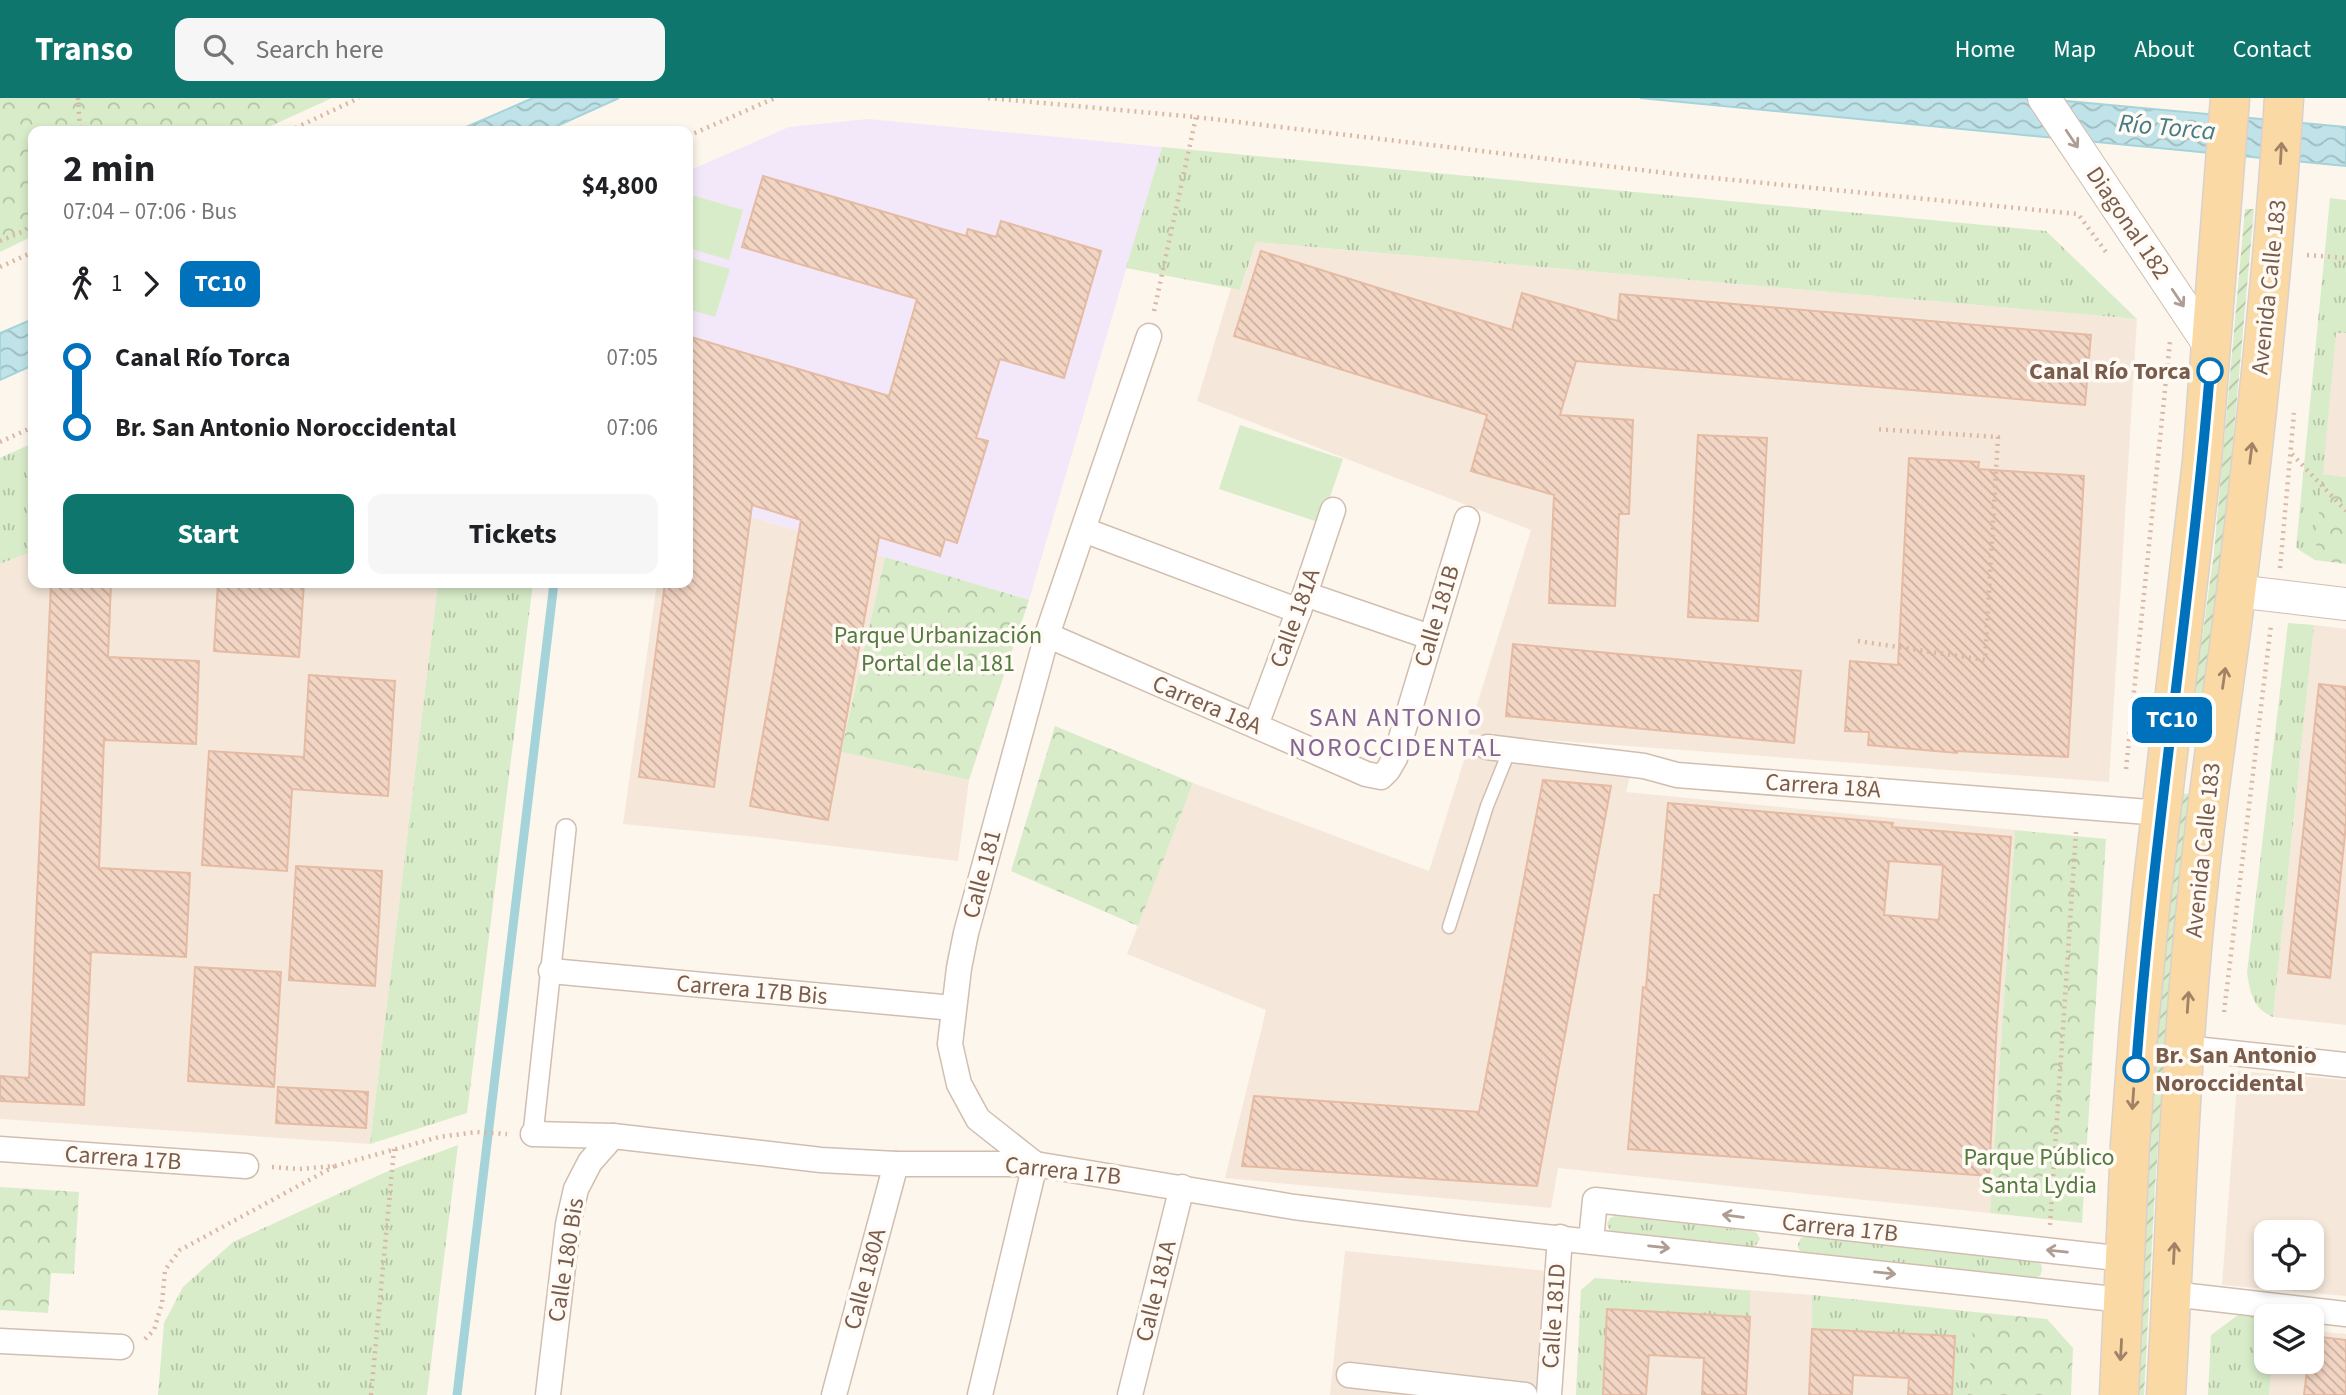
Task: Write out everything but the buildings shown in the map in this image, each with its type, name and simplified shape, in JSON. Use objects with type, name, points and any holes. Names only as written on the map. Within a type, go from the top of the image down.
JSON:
[{"type":"main road","name":"Avenida Calle 183","points":[[2119,1395],[2139,1024],[2194,536],[2212,349],[2230,98]]},
{"type":"main road","name":"Avenida Calle 183","points":[[2166,1395],[2185,1048],[2198,881],[2236,592],[2278,208],[2284,98]]},
{"type":"street","name":"Diagonal 182","points":[[2044,98],[2212,349]]},
{"type":"street","name":"Calle 181","points":[[1035,1164],[978,1119],[958,1084],[950,1044],[953,1008],[966,933],[1047,635],[1149,336]]},
{"type":"street","name":"Calle 181A","points":[[1256,726],[1334,510]]},
{"type":"street","name":"Calle 181B","points":[[1367,774],[1381,777],[1395,758],[1467,519]]},
{"type":"street","points":[[1084,530],[1302,602],[1430,637]]},
{"type":"street","points":[[2236,592],[2346,604]]},
{"type":"street","name":"Carrera 18A","points":[[1047,635],[1367,774]]},
{"type":"street","name":"Carrera 18A","points":[[1498,748],[1644,766],[1677,775],[2161,813]]},
{"type":"street","points":[[533,1134],[566,829]]},
{"type":"street","name":"Carrera 17B Bis","points":[[551,971],[953,1008]]},
{"type":"street","points":[[2185,1048],[2346,1065]]},
{"type":"street","name":"Carrera 17B","points":[[533,1134],[614,1136],[821,1160],[896,1164],[1035,1164],[1294,1207],[2123,1300]]},
{"type":"street","name":"Calle 180 Bis","points":[[548,1395],[568,1224],[576,1189],[590,1162],[614,1136]]},
{"type":"street","name":"Carrera 17B","points":[[0,1149],[246,1166]]},
{"type":"street","name":"Calle 180A","points":[[834,1395],[896,1164]]},
{"type":"street","points":[[980,1395],[1035,1164]]},
{"type":"street","name":"Calle 181A","points":[[1130,1395],[1182,1187]]},
{"type":"street","name":"Carrera 17B","points":[[1591,1240],[1595,1200],[2125,1259]]},
{"type":"street","points":[[1778,1261],[1781,1222]]},
{"type":"street","name":"Calle 181D","points":[[1549,1395],[1560,1237]]},
{"type":"street","points":[[2172,1294],[2346,1314]]},
{"type":"street","points":[[0,1341],[121,1347]]},
{"type":"street","points":[[1349,1375],[1525,1395]]},
{"type":"lane","points":[[1449,926],[1487,806],[1498,748]]},
{"type":"path","points":[[78,98],[80,126]]},
{"type":"path","points":[[300,126],[359,98]]},
{"type":"path","points":[[693,134],[775,98]]},
{"type":"path","points":[[988,98],[1195,117],[1683,175],[2078,214],[2109,256]]},
{"type":"path","points":[[1149,336],[1195,117]]},
{"type":"path","points":[[0,241],[28,227]]},
{"type":"path","points":[[0,267],[28,254]]},
{"type":"path","points":[[2307,255],[2346,258]]},
{"type":"path","points":[[2126,769],[2170,338]]},
{"type":"path","points":[[0,442],[28,429]]},
{"type":"path","points":[[1858,640],[1985,660],[1998,437],[1874,429]]},
{"type":"path","points":[[2291,454],[2346,511]]},
{"type":"path","points":[[2223,1020],[2250,782],[2273,614]]},
{"type":"path","points":[[2048,1251],[2078,807]]},
{"type":"path","points":[[121,1347],[139,1345],[154,1330],[162,1303],[165,1270],[180,1250],[335,1167],[439,1137],[477,1132],[508,1134]]},
{"type":"path","points":[[371,1395],[394,1149]]},
{"type":"path","points":[[246,1166],[299,1169],[335,1167]]},
{"type":"shaded area","points":[[868,119],[1162,147],[1029,600],[693,499],[693,169],[789,127]]},
{"type":"shaded area","points":[[1256,242],[2137,319],[2109,782],[1468,734],[1531,530],[1197,401],[1231,288],[1241,289]]},
{"type":"shaded area","points":[[2336,332],[2346,333],[2346,477],[2322,474]]},
{"type":"shaded area","points":[[693,499],[885,557],[841,752],[969,780],[958,861],[623,824],[656,588],[693,588]]},
{"type":"shaded area","points":[[28,553],[28,588],[437,588],[370,1144],[0,1119],[0,564]]},
{"type":"shaded area","points":[[2314,625],[2346,629],[2346,1025],[2273,1017]]},
{"type":"shaded area","points":[[1467,751],[1632,770],[1626,792],[2015,830],[1990,1213],[1558,1168],[1551,1208],[1225,1178],[1266,1010],[1127,954],[1193,783],[1429,871]]},
{"type":"shaded area","points":[[2238,1071],[2346,1080],[2346,1296],[2278,1290],[2324,1290],[2324,1220],[2254,1220],[2254,1288],[2222,1285]]},
{"type":"shaded area","points":[[1345,1251],[1548,1271],[1536,1395],[1330,1395]]},
{"type":"shaded area","points":[[1595,1278],[1812,1295],[1974,1312],[1968,1395],[1576,1395],[1581,1290]]},
{"type":"shaded area","points":[[2324,1332],[2346,1334],[2346,1395],[2269,1395],[2271,1374],[2324,1374]]},
{"type":"green space","points":[[0,98],[332,98],[271,126],[28,126],[28,238],[0,252]]},
{"type":"green space","points":[[1162,147],[2046,231],[2137,319],[1256,242],[1240,290],[1126,268]]},
{"type":"green space","points":[[693,195],[743,210],[729,260],[693,249]]},
{"type":"green space","points":[[2330,198],[2346,200],[2346,333],[2336,333],[2315,560],[2296,548]]},
{"type":"green space","points":[[2245,209],[2254,209],[2223,553],[2198,733],[2189,732],[2214,553]]},
{"type":"green space","points":[[693,258],[730,269],[715,317],[693,310]]},
{"type":"green space","points":[[1240,425],[1343,459],[1321,523],[1219,489]]},
{"type":"green space","points":[[28,445],[28,553],[0,564],[0,458]]},
{"type":"green space","points":[[2322,474],[2346,477],[2346,564],[2315,560]]},
{"type":"green space","name":"Parque Urbanización Portal de la 181","points":[[885,557],[1029,600],[969,780],[841,752]]},
{"type":"green space","points":[[437,588],[532,588],[467,1113],[370,1144]]},
{"type":"green space","points":[[2288,623],[2314,625],[2273,1017],[2257,1005],[2251,993],[2247,973]]},
{"type":"green space","points":[[1055,726],[1193,783],[1138,926],[1011,871]]},
{"type":"green space","points":[[2181,793],[2189,794],[2169,994],[2144,1395],[2136,1395],[2161,993]]},
{"type":"green space","name":"Parque Público Santa Lydia","points":[[2015,830],[2106,839],[2082,1223],[1990,1213]]},
{"type":"green space","points":[[458,1145],[427,1395],[158,1395],[164,1323],[183,1287],[233,1242],[386,1172]]},
{"type":"green space","points":[[0,1187],[79,1192],[74,1274],[51,1273],[48,1313],[0,1310]]},
{"type":"green space","points":[[1615,1216],[1751,1231],[1757,1233],[1760,1239],[1750,1248],[1614,1233],[1607,1224],[1610,1218]]},
{"type":"green space","points":[[1807,1236],[2035,1261],[2041,1264],[2042,1270],[2040,1276],[2033,1278],[1805,1253],[1799,1250],[1798,1244],[1801,1238]]},
{"type":"green space","points":[[1595,1278],[1750,1291],[1750,1317],[1607,1309],[1603,1395],[1576,1395],[1581,1290]]},
{"type":"green space","points":[[1812,1295],[1974,1312],[1968,1395],[1952,1395],[1955,1336],[1812,1329]]},
{"type":"green space","points":[[1974,1312],[2047,1319],[2073,1348],[2071,1395],[1968,1395]]},
{"type":"green space","points":[[2238,1315],[2254,1316],[2254,1374],[2271,1374],[2269,1395],[2208,1395],[2211,1335]]},
{"type":"water","points":[[533,98],[619,98],[557,126],[469,126]]},
{"type":"water","name":"Río Torca","points":[[1640,98],[2034,98],[2346,127],[2346,166]]},
{"type":"water","points":[[28,321],[28,367],[0,380],[0,333]]},
{"type":"waterway","points":[[457,1395],[553,588]]},
{"type":"bus line","name":"TC10","points":[[2136,1069],[2151,899],[2194,536],[2210,371]]},
{"type":"place","name":"Canal Río Torca","points":[[2210,371]]},
{"type":"place","name":"Br. San Antonio Noroccidental","points":[[2136,1069]]},
{"type":"district","name":"SAN ANTONIO NOROCCIDENTAL","points":[[1396,732]]}]
